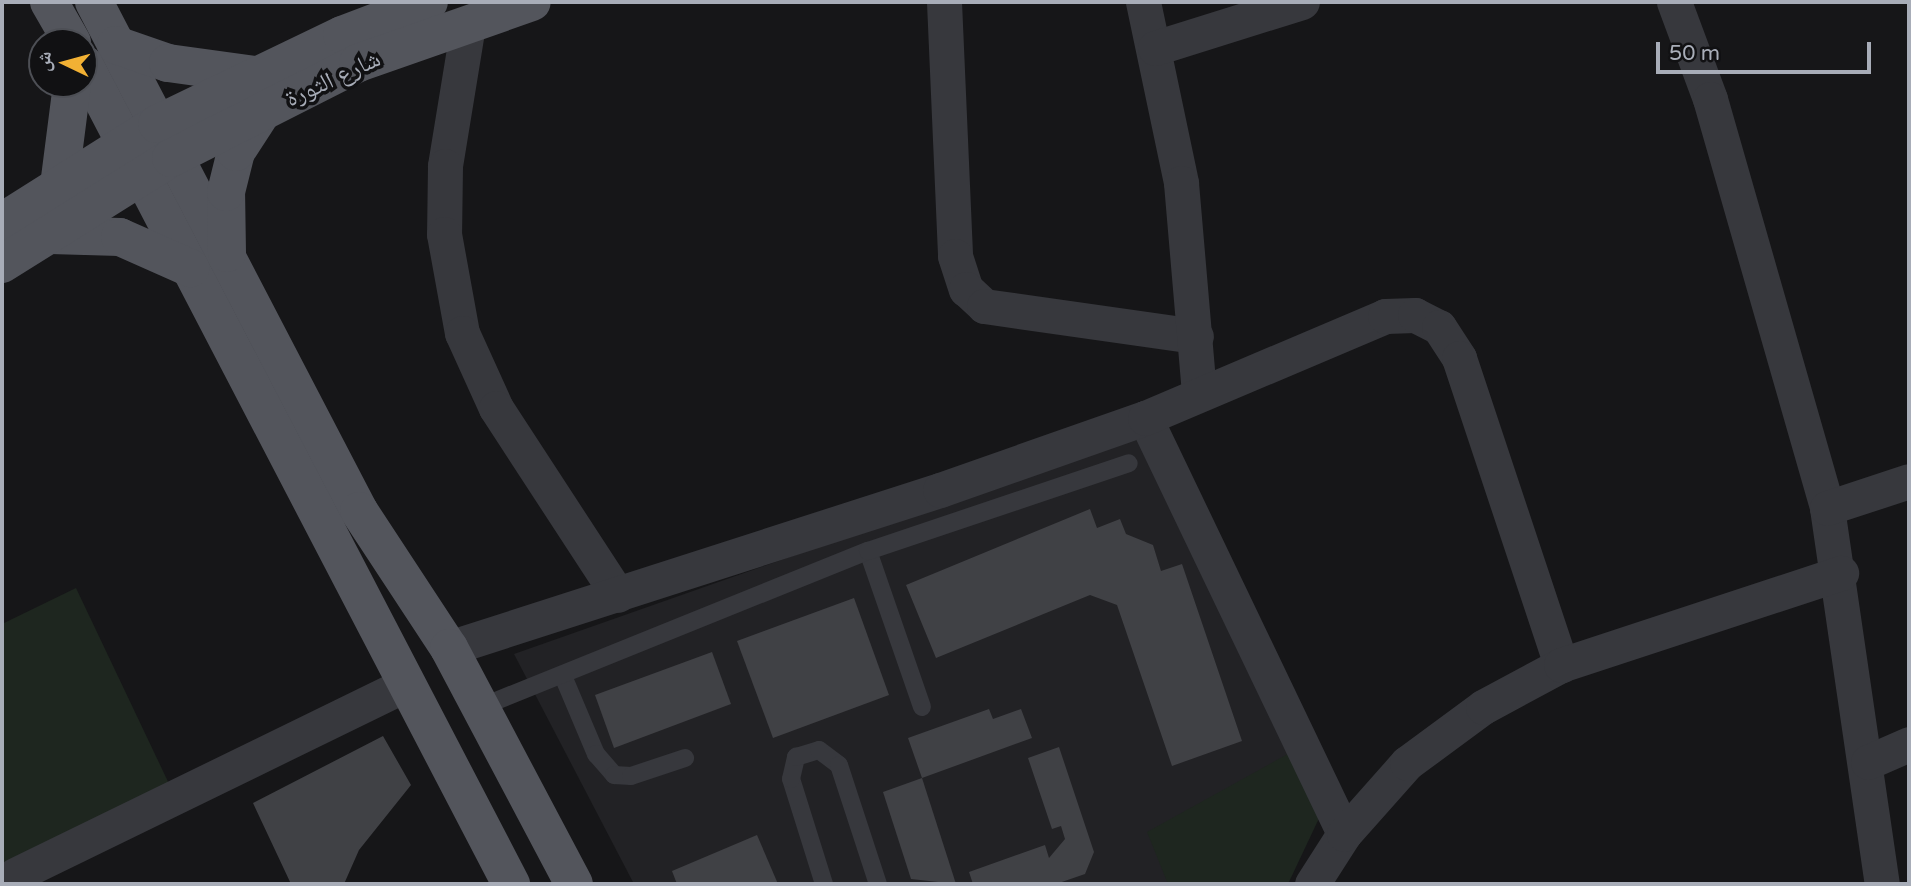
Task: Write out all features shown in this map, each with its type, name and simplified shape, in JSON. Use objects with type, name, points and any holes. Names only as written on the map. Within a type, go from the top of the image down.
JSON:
[{"type":"main road","points":[[81,28],[94,2]]},
{"type":"main road","name":"شارع الثورة","points":[[150,150],[254,75],[429,2]]},
{"type":"main road","name":"شارع الثورة","points":[[150,150],[260,115],[358,63],[532,2]]},
{"type":"main road","points":[[98,44],[167,63],[254,75]]},
{"type":"main road","points":[[98,71],[227,258],[359,511],[449,648],[574,884]]},
{"type":"main road","points":[[59,186],[70,98]]},
{"type":"main road","points":[[227,258],[226,192],[236,152],[260,115]]},
{"type":"main road","points":[[2,222],[59,186],[150,150]]},
{"type":"main road","points":[[2,264],[49,235],[150,150]]},
{"type":"main road","points":[[150,150],[190,268],[511,884]]},
{"type":"main road","points":[[49,235],[120,237],[190,268]]},
{"type":"street","points":[[944,2],[956,256],[966,289],[984,306],[1196,336]]},
{"type":"street","points":[[1143,2],[1155,48],[1181,183],[1199,392]]},
{"type":"street","points":[[1155,48],[1302,2]]},
{"type":"street","points":[[1674,2],[1710,99],[1827,508],[1841,573],[1882,884]]},
{"type":"street","points":[[468,25],[445,166],[444,233],[459,320],[496,408],[618,595]]},
{"type":"street","points":[[449,648],[618,595],[1145,418],[1199,392],[1385,316],[1415,315],[1439,327],[1459,358],[1561,665]]},
{"type":"street","points":[[1145,418],[1344,834]]},
{"type":"street","points":[[1827,508],[1909,481]]},
{"type":"street","points":[[1312,884],[1344,834],[1407,763],[1483,708],[1561,665],[1841,573]]},
{"type":"street","points":[[15,875],[406,684]]},
{"type":"street","points":[[1868,762],[1909,744]]},
{"type":"lane","points":[[481,707],[869,551],[1129,463]]},
{"type":"lane","points":[[869,551],[922,707]]},
{"type":"lane","points":[[563,676],[596,754],[614,775],[631,776],[685,758]]},
{"type":"lane","points":[[824,884],[791,779],[796,757],[819,750],[839,765],[878,884]]},
{"type":"shaded area","points":[[1139,434],[1295,750],[1287,884],[634,884],[514,654]]},
{"type":"shaded area","points":[[76,588],[172,790],[2,876],[2,624]]},
{"type":"shaded area","points":[[1295,750],[1322,812],[1288,884],[1168,884],[1147,832]]},
{"type":"building","points":[[1090,509],[1097,528],[1120,519],[1126,534],[1153,545],[1161,571],[1182,564],[1242,741],[1172,766],[1117,605],[1090,595],[936,658],[906,585]]},
{"type":"building","points":[[854,598],[889,695],[773,738],[737,641]]},
{"type":"building","points":[[712,652],[731,704],[614,748],[595,695]]},
{"type":"building","points":[[989,709],[993,719],[1021,709],[1032,738],[922,778],[908,738]]},
{"type":"building","points":[[383,736],[411,785],[359,850],[344,884],[291,884],[253,803]]},
{"type":"building","points":[[1059,747],[1094,852],[1085,874],[1056,884],[973,884],[969,872],[1045,845],[1049,858],[1065,839],[1061,826],[1052,829],[1028,758]]},
{"type":"building","points":[[922,778],[956,884],[911,879],[883,792]]},
{"type":"building","points":[[757,835],[778,884],[677,884],[672,871]]}]
